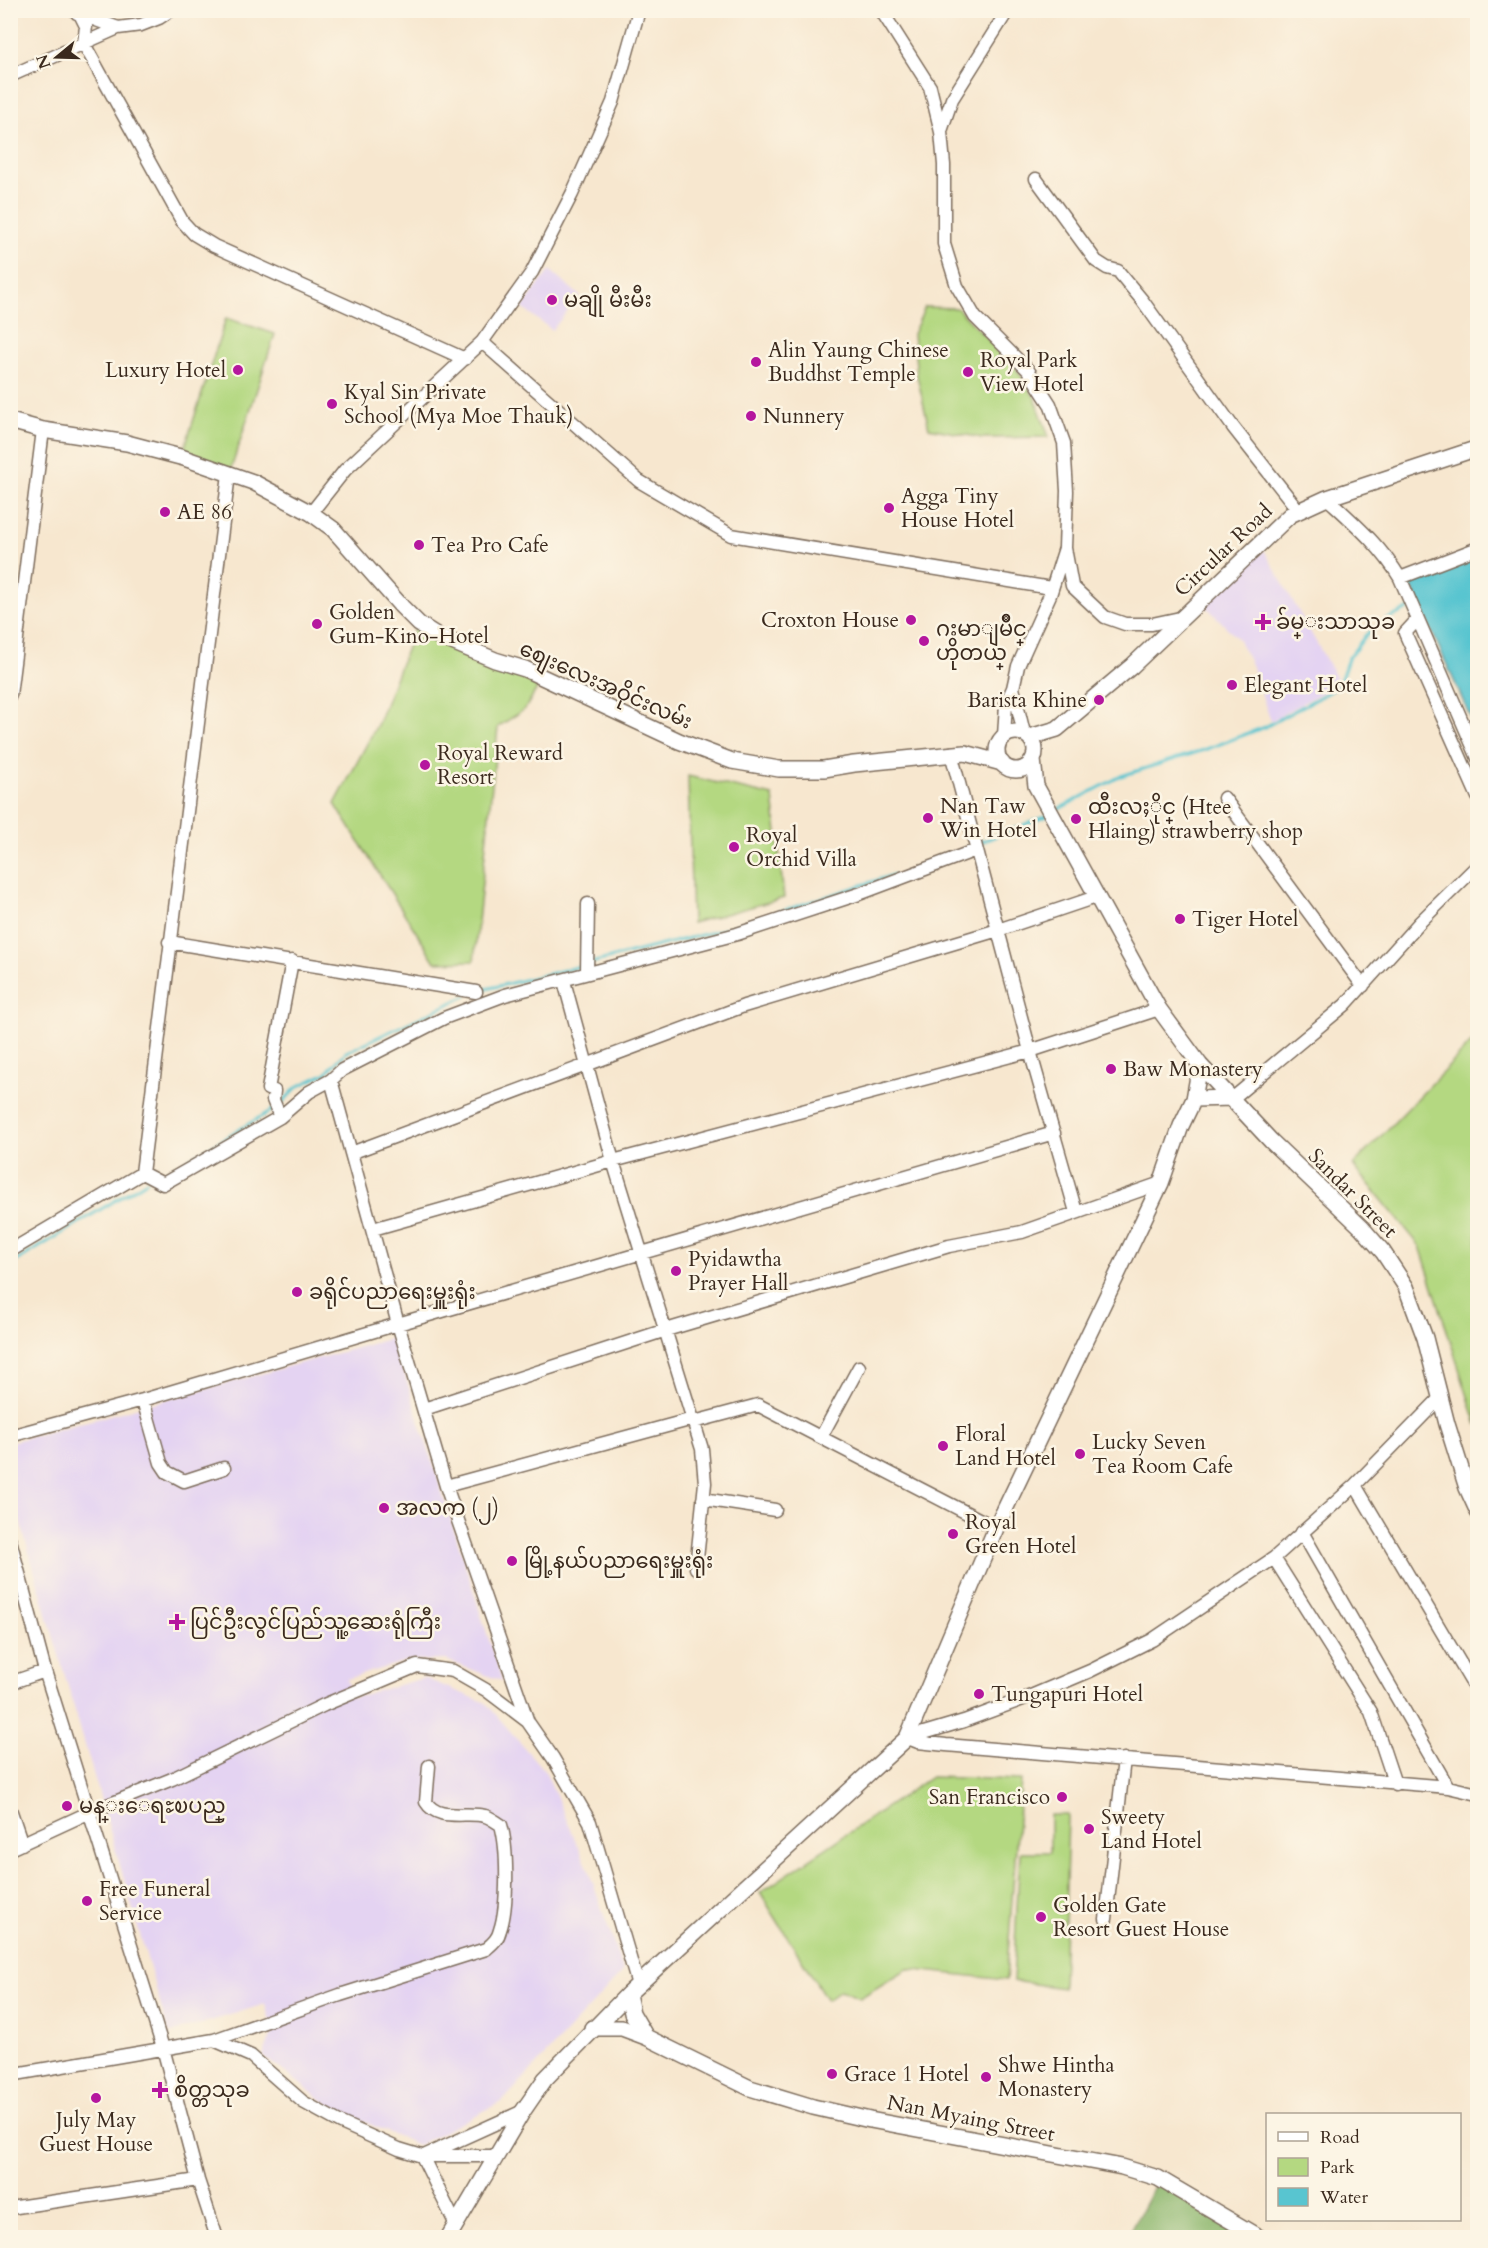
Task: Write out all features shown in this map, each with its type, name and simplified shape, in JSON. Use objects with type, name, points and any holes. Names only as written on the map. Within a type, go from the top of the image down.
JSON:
[{"type":"street","points":[[10,76],[118,28],[141,25],[171,10]]},
{"type":"street","points":[[310,513],[345,470],[482,342],[532,272],[572,194],[613,102],[639,10]]},
{"type":"street","points":[[881,10],[930,87],[941,132],[944,165],[944,244],[957,286],[975,316],[1028,370],[1050,404],[1064,443],[1065,548],[1072,586],[1106,617],[1125,624],[1152,624],[1180,618]]},
{"type":"street","points":[[941,132],[952,99],[1008,10]]},
{"type":"street","points":[[77,12],[118,28]]},
{"type":"street","points":[[77,12],[86,26],[84,44],[182,221],[194,234],[214,246],[465,358]]},
{"type":"street","points":[[1036,179],[1096,261],[1107,268],[1118,271],[1142,300],[1233,427],[1299,511]]},
{"type":"street","points":[[482,342],[639,481],[731,535],[1051,588]]},
{"type":"street","name":"စျေးလေးအဝိုင်းလမ်း","points":[[10,422],[43,430],[127,443],[184,458],[254,482],[310,513],[333,529],[402,607],[419,624],[438,636],[495,660],[525,669],[679,741],[732,761],[779,768],[824,769],[958,753]]},
{"type":"street","points":[[10,695],[43,430]]},
{"type":"street","name":"Circular Road","points":[[1027,735],[1057,729],[1131,666],[1180,618],[1211,592],[1278,525],[1299,511],[1327,498],[1478,448]]},
{"type":"street","points":[[149,1177],[169,942],[229,474]]},
{"type":"street","points":[[1327,498],[1388,557],[1400,578],[1478,758]]},
{"type":"street","points":[[1036,786],[1008,766],[997,751],[1003,738],[1005,704],[1065,548]]},
{"type":"street","points":[[1400,578],[1478,548]]},
{"type":"street","points":[[1417,620],[1405,633],[1478,797]]},
{"type":"street","points":[[1012,688],[1027,735],[1036,750],[1034,758],[1036,786]]},
{"type":"street","points":[[958,753],[1008,766],[1026,768],[1057,729]]},
{"type":"street","points":[[958,753],[1017,732],[1027,735]]},
{"type":"street","points":[[958,753],[975,846],[1076,1212]]},
{"type":"street","name":"Sandar Street","points":[[1036,786],[1159,1009],[1200,1065],[1233,1098],[1271,1142],[1362,1228],[1383,1252],[1406,1287],[1425,1338],[1467,1488],[1478,1512]]},
{"type":"street","points":[[1224,798],[1363,986]]},
{"type":"street","points":[[149,1177],[163,1184],[279,1114],[309,1092],[331,1080],[342,1070],[444,1018],[505,995],[737,934],[859,894],[975,846]]},
{"type":"street","points":[[1194,1099],[1233,1098],[1345,1005],[1420,922],[1478,865]]},
{"type":"street","points":[[351,1153],[744,1006],[998,930],[1096,897]]},
{"type":"street","points":[[587,972],[588,904]]},
{"type":"street","points":[[169,942],[476,992]]},
{"type":"street","points":[[279,1114],[273,1100],[274,1091],[268,1089],[292,961]]},
{"type":"street","points":[[564,981],[614,1161],[702,1449],[705,1483],[696,1568]]},
{"type":"street","points":[[373,1229],[614,1161],[1030,1051],[1159,1009]]},
{"type":"street","points":[[452,2231],[523,2111],[545,2079],[592,2028],[633,1989],[906,1738],[996,1528],[1161,1183],[1181,1126],[1194,1099],[1200,1065]]},
{"type":"street","points":[[331,1080],[398,1324],[446,1486],[528,1722],[553,1758],[590,1822],[633,1989],[632,2013],[646,2037]]},
{"type":"street","points":[[10,1436],[143,1400],[1054,1133]]},
{"type":"street","points":[[10,1251],[149,1177]]},
{"type":"street","points":[[424,1409],[666,1329],[949,1246],[1022,1232],[1161,1183]]},
{"type":"street","points":[[821,1437],[859,1367]]},
{"type":"street","points":[[906,1738],[964,1721],[1032,1696],[1090,1671],[1152,1640],[1274,1558],[1355,1485],[1441,1397]]},
{"type":"street","points":[[143,1400],[161,1463],[167,1472],[184,1481],[224,1468]]},
{"type":"street","points":[[446,1486],[758,1405],[996,1528]]},
{"type":"street","points":[[1355,1485],[1478,1693]]},
{"type":"street","points":[[703,1499],[775,1510]]},
{"type":"street","points":[[1302,1532],[1448,1787]]},
{"type":"street","points":[[10,1540],[45,1671],[163,2049],[198,2180],[217,2238]]},
{"type":"street","points":[[1274,1558],[1371,1712],[1395,1784]]},
{"type":"street","points":[[10,1809],[16,1847],[88,1813],[172,1779],[324,1705],[417,1666],[453,1671],[486,1690],[528,1722]]},
{"type":"street","points":[[10,1683],[45,1671]]},
{"type":"street","points":[[906,1738],[918,1742],[946,1745],[1448,1787],[1478,1794]]},
{"type":"street","points":[[1106,1919],[1124,1759]]},
{"type":"street","points":[[10,2075],[214,2040],[340,1995],[486,1949],[495,1941],[501,1929],[507,1857],[501,1825],[486,1816],[436,1812],[426,1802],[429,1766]]},
{"type":"street","name":"Nan Myaing Street","points":[[592,2028],[622,2028],[646,2037],[750,2088],[813,2107],[942,2135],[1122,2167],[1158,2178],[1260,2238]]},
{"type":"street","points":[[214,2040],[251,2056],[303,2102],[341,2123],[422,2156],[496,2156]]},
{"type":"street","points":[[422,2156],[523,2111]]},
{"type":"street","points":[[422,2156],[452,2231]]},
{"type":"street","points":[[10,2208],[198,2180]]},
{"type":"shaded area","points":[[550,270],[580,296],[552,330],[522,308]]},
{"type":"shaded area","name":"ခ်မ္းသာသုခ","points":[[1264,550],[1337,679],[1337,684],[1271,721],[1260,691],[1263,689],[1239,640],[1204,604]]},
{"type":"shaded area","points":[[393,1338],[502,1681],[446,1660],[406,1661],[347,1679],[352,1698],[424,1678],[486,1703],[546,1773],[587,1866],[623,1971],[503,2101],[418,2145],[334,2109],[263,2056],[273,2032],[265,2004],[169,2034],[11,1490],[11,1442]]},
{"type":"green space","name":"Royal Park View Hotel","points":[[925,307],[957,308],[1016,368],[1035,398],[1049,437],[982,438],[929,428],[917,376],[913,334]]},
{"type":"green space","points":[[226,318],[275,334],[231,469],[183,453]]},
{"type":"green space","name":"Royal Reward Resort","points":[[415,627],[432,639],[539,685],[525,709],[498,727],[474,961],[435,962],[335,804],[378,723]]},
{"type":"green space","name":"Royal Orchid Villa","points":[[688,776],[773,796],[784,898],[692,923]]},
{"type":"green space","points":[[1477,1037],[1477,1425],[1420,1246],[1353,1165]]},
{"type":"green space","points":[[931,1777],[1021,1780],[1006,1980],[907,1969],[860,1998],[840,1990],[827,2000],[760,1893]]},
{"type":"green space","name":"Golden Gate Resort Guest House","points":[[1050,1815],[1068,1815],[1063,1988],[1013,1981],[1020,1852],[1050,1852]]},
{"type":"green space","points":[[1157,2181],[1256,2238],[1127,2238]]},
{"type":"water","points":[[1477,553],[1477,732],[1409,581]]},
{"type":"waterway","points":[[1055,811],[1121,776],[1204,750],[1265,727],[1338,687],[1348,659],[1366,635],[1388,619],[1408,609]]},
{"type":"waterway","points":[[978,843],[1047,816]]},
{"type":"waterway","points":[[591,963],[733,927],[893,875]]},
{"type":"waterway","points":[[478,991],[585,965]]},
{"type":"waterway","points":[[280,1105],[297,1087],[326,1073],[346,1052],[466,996]]},
{"type":"waterway","points":[[159,1177],[274,1109]]},
{"type":"waterway","points":[[10,1265],[147,1181]]},
{"type":"place","name":"မချို မီးမီး","points":[[552,300]]},
{"type":"place","name":"Alin Yaung Chinese Buddhst Temple","points":[[756,362]]},
{"type":"place","name":"Luxury Hotel","points":[[238,370]]},
{"type":"place","name":"Royal Park View Hotel","points":[[968,372]]},
{"type":"place","name":"Kyal Sin Private School (Mya Moe Thauk)","points":[[332,404]]},
{"type":"place","name":"Nunnery","points":[[751,416]]},
{"type":"place","name":"Agga Tiny House Hotel","points":[[889,508]]},
{"type":"place","name":"AE 86","points":[[165,512]]},
{"type":"place","name":"Tea Pro Cafe","points":[[419,545]]},
{"type":"place","name":"Croxton House","points":[[911,620]]},
{"type":"place","name":"ခ်မ္းသာသုခ","points":[[1263,622]]},
{"type":"place","name":"Golden Gum-Kino-Hotel","points":[[317,624]]},
{"type":"place","name":"ဂႏမာျမိဳင္ ဟိုတယ္","points":[[924,641]]},
{"type":"place","name":"Elegant Hotel","points":[[1232,685]]},
{"type":"place","name":"Barista Khine","points":[[1099,700]]},
{"type":"place","name":"Royal Reward Resort","points":[[425,765]]},
{"type":"place","name":"Nan Taw Win Hotel","points":[[928,818]]},
{"type":"place","name":"ထီးလႈိုင္ (Htee Hlaing) strawberry shop","points":[[1076,819]]},
{"type":"place","name":"Royal Orchid Villa","points":[[734,847]]},
{"type":"place","name":"Tiger Hotel","points":[[1180,919]]},
{"type":"place","name":"Baw Monastery","points":[[1111,1069]]},
{"type":"place","name":"Pyidawtha Prayer Hall","points":[[676,1271]]},
{"type":"place","name":"ခရိုင်ပညာရေးမှူးရုံး","points":[[297,1292]]},
{"type":"place","name":"Floral Land Hotel","points":[[943,1446]]},
{"type":"place","name":"Lucky Seven Tea Room Cafe","points":[[1080,1454]]},
{"type":"place","name":"အလက (၂)","points":[[384,1508]]},
{"type":"place","name":"Royal Green Hotel","points":[[953,1534]]},
{"type":"place","name":"မြို့နယ်ပညာရေးမှူးရုံး","points":[[512,1561]]},
{"type":"place","name":"ပြင်ဦးလွင်ပြည်သူ့ဆေးရုံကြီး","points":[[177,1622]]},
{"type":"place","name":"Tungapuri Hotel","points":[[979,1694]]},
{"type":"place","name":"San Francisco","points":[[1062,1797]]},
{"type":"place","name":"မန္းေရႊၿပည္","points":[[67,1806]]},
{"type":"place","name":"Sweety Land Hotel","points":[[1089,1829]]},
{"type":"place","name":"Free Funeral Service","points":[[87,1901]]},
{"type":"place","name":"Golden Gate Resort Guest House","points":[[1041,1917]]},
{"type":"place","name":"Grace 1 Hotel","points":[[832,2074]]},
{"type":"place","name":"Shwe Hintha Monastery","points":[[986,2077]]},
{"type":"place","name":"စိတ္တသုခ","points":[[160,2090]]},
{"type":"place","name":"July May Guest House","points":[[96,2098]]}]
